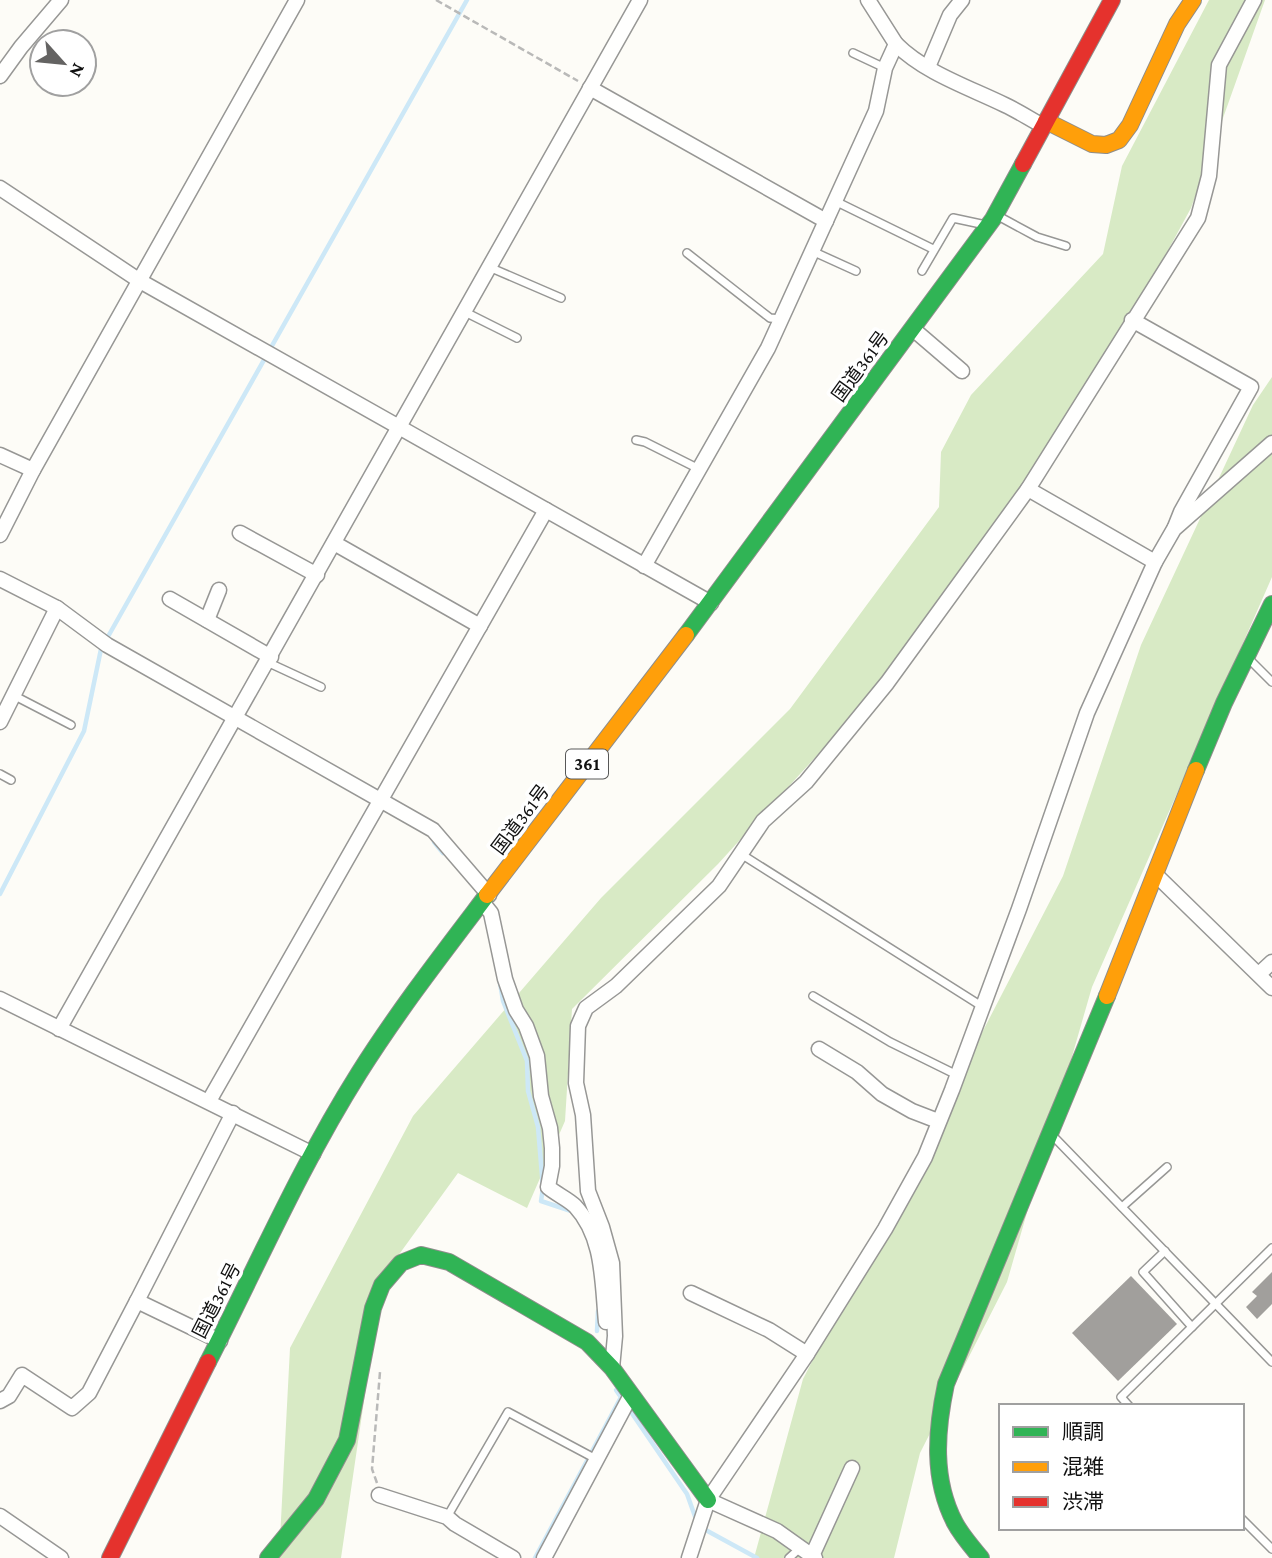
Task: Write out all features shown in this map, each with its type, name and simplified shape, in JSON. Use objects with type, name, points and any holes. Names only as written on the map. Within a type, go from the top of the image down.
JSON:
[{"type":"main road","name":"国道361号","points":[[110,1558],[313,1154],[358,1073],[397,1015],[711,603],[992,220],[1112,0]]},
{"type":"main road","points":[[1044,123],[1091,144],[1106,145],[1119,140],[1130,125],[1177,24],[1192,0]]},
{"type":"main road","points":[[981,1558],[956,1524],[942,1493],[937,1461],[937,1423],[946,1384],[1155,874],[1196,766],[1245,656],[1272,604]]},
{"type":"main road","points":[[268,1558],[316,1499],[346,1440],[373,1308],[382,1285],[401,1263],[421,1255],[449,1262],[587,1342],[612,1368],[708,1500]]},
{"type":"street","points":[[0,76],[61,0]]},
{"type":"street","points":[[0,535],[33,470],[297,0]]},
{"type":"street","points":[[59,1029],[640,0]]},
{"type":"street","points":[[868,0],[896,44],[908,56],[1044,123]]},
{"type":"street","points":[[928,68],[950,15],[962,0]]},
{"type":"street","points":[[612,1368],[615,1336],[612,1263],[588,1191],[583,1115],[576,1083],[578,1026],[586,1008],[616,986],[719,886],[763,821],[806,782],[887,683],[1028,489],[1198,218],[1209,176],[1219,65],[1254,0]]},
{"type":"street","points":[[644,566],[768,348],[876,111],[885,68],[896,44]]},
{"type":"street","points":[[590,88],[826,221]]},
{"type":"street","points":[[0,188],[140,281],[711,603]]},
{"type":"street","points":[[689,1558],[708,1500],[807,1354],[885,1229],[925,1157],[983,1008],[1087,713],[1181,512],[1251,387],[1132,320]]},
{"type":"street","points":[[913,329],[962,371]]},
{"type":"street","points":[[1174,529],[1272,443]]},
{"type":"street","points":[[0,454],[33,470]]},
{"type":"street","points":[[1028,489],[1156,562]]},
{"type":"street","points":[[209,1101],[546,510]]},
{"type":"street","points":[[240,533],[317,575]]},
{"type":"street","points":[[334,544],[480,626]]},
{"type":"street","points":[[0,579],[57,608],[104,643],[233,721],[433,830],[486,899],[491,913],[505,979],[537,1056],[541,1096],[550,1128],[552,1148],[548,1187],[574,1204],[590,1226],[602,1268],[612,1368]]},
{"type":"street","points":[[207,620],[219,590]]},
{"type":"street","points":[[170,599],[269,659]]},
{"type":"street","points":[[0,722],[57,608]]},
{"type":"street","points":[[1155,874],[1272,988]]},
{"type":"street","points":[[1259,974],[1272,962]]},
{"type":"street","points":[[0,999],[313,1154]]},
{"type":"street","points":[[819,1049],[856,1072],[882,1094],[912,1111],[938,1121]]},
{"type":"street","points":[[0,1401],[9,1396],[22,1376],[72,1408],[89,1393],[233,1113]]},
{"type":"street","points":[[691,1293],[769,1330],[807,1354]]},
{"type":"street","points":[[137,1301],[220,1340]]},
{"type":"street","points":[[544,1558],[631,1395]]},
{"type":"street","points":[[708,1500],[777,1531],[809,1554],[852,1468]]},
{"type":"street","points":[[383,1496],[447,1517],[495,1554],[513,1558]]},
{"type":"street","points":[[0,1516],[61,1558]]},
{"type":"lane","points":[[853,53],[885,68]]},
{"type":"lane","points":[[835,201],[933,249]]},
{"type":"lane","points":[[922,271],[953,218],[992,220],[1066,246]]},
{"type":"lane","points":[[812,251],[856,271]]},
{"type":"lane","points":[[687,253],[770,318],[781,319]]},
{"type":"lane","points":[[489,267],[561,298]]},
{"type":"lane","points":[[465,312],[517,338]]},
{"type":"lane","points":[[636,440],[699,469]]},
{"type":"lane","points":[[1245,656],[1272,682]]},
{"type":"lane","points":[[269,659],[321,687]]},
{"type":"lane","points":[[13,695],[71,725]]},
{"type":"lane","points":[[0,774],[11,779]]},
{"type":"lane","points":[[741,854],[983,1008]]},
{"type":"lane","points":[[813,996],[890,1042],[957,1076]]},
{"type":"lane","points":[[1050,1132],[1272,1362]]},
{"type":"lane","points":[[1122,1207],[1167,1167]]},
{"type":"lane","points":[[1127,1404],[1121,1397],[1272,1248]]},
{"type":"lane","points":[[1165,1251],[1143,1272],[1192,1327]]},
{"type":"lane","points":[[447,1517],[508,1412],[597,1460]]},
{"type":"lane","points":[[1244,1521],[1272,1549]]},
{"type":"lane","points":[[789,1558],[809,1554]]},
{"type":"path","points":[[436,0],[590,88]]},
{"type":"path","points":[[380,1366],[372,1469],[383,1496]]},
{"type":"green space","points":[[1209,0],[1265,0],[1191,208],[1104,368],[945,615],[718,864],[572,1009],[565,1121],[527,1208],[458,1173],[382,1278],[341,1558],[279,1558],[290,1348],[413,1116],[601,898],[790,709],[939,507],[941,452],[971,395],[1103,254],[1122,166]]},
{"type":"green space","points":[[1272,377],[1272,577],[1092,987],[1007,1282],[920,1453],[894,1558],[754,1558],[803,1379],[1063,876],[1141,645],[1253,405]]},
{"type":"building","points":[[1272,1272],[1272,1304],[1257,1319],[1246,1307],[1257,1296],[1252,1292]]},
{"type":"building","points":[[1131,1276],[1177,1324],[1118,1381],[1072,1333]]},
{"type":"waterway","points":[[0,894],[84,731],[101,649],[467,0]]},
{"type":"waterway","points":[[434,842],[443,853]]},
{"type":"waterway","points":[[500,983],[503,1001],[527,1061],[528,1091],[538,1127],[543,1188],[541,1201],[571,1211]]},
{"type":"waterway","points":[[597,1331],[598,1311]]},
{"type":"waterway","points":[[616,1390],[687,1494],[697,1522]]},
{"type":"waterway","points":[[535,1558],[620,1399]]},
{"type":"waterway","points":[[702,1528],[757,1558]]},
{"type":"traffic: fast","points":[[686,635],[993,219],[1023,164]]},
{"type":"traffic: fast","points":[[1196,770],[1224,703],[1272,604]]},
{"type":"traffic: fast","points":[[208,1362],[338,1108],[389,1027],[487,895]]},
{"type":"traffic: fast","points":[[981,1558],[955,1523],[942,1489],[938,1437],[946,1384],[1107,996]]},
{"type":"traffic: fast","points":[[268,1558],[316,1499],[347,1440],[373,1308],[382,1285],[401,1263],[421,1255],[449,1262],[587,1342],[612,1368],[708,1500]]},
{"type":"traffic: slow","points":[[1046,121],[1092,144],[1106,145],[1119,140],[1130,125],[1177,24],[1193,0]]},
{"type":"traffic: slow","points":[[487,895],[686,635]]},
{"type":"traffic: slow","points":[[1107,996],[1196,770]]},
{"type":"traffic: jam","points":[[1023,164],[1112,0]]},
{"type":"traffic: jam","points":[[110,1558],[208,1362]]}]
